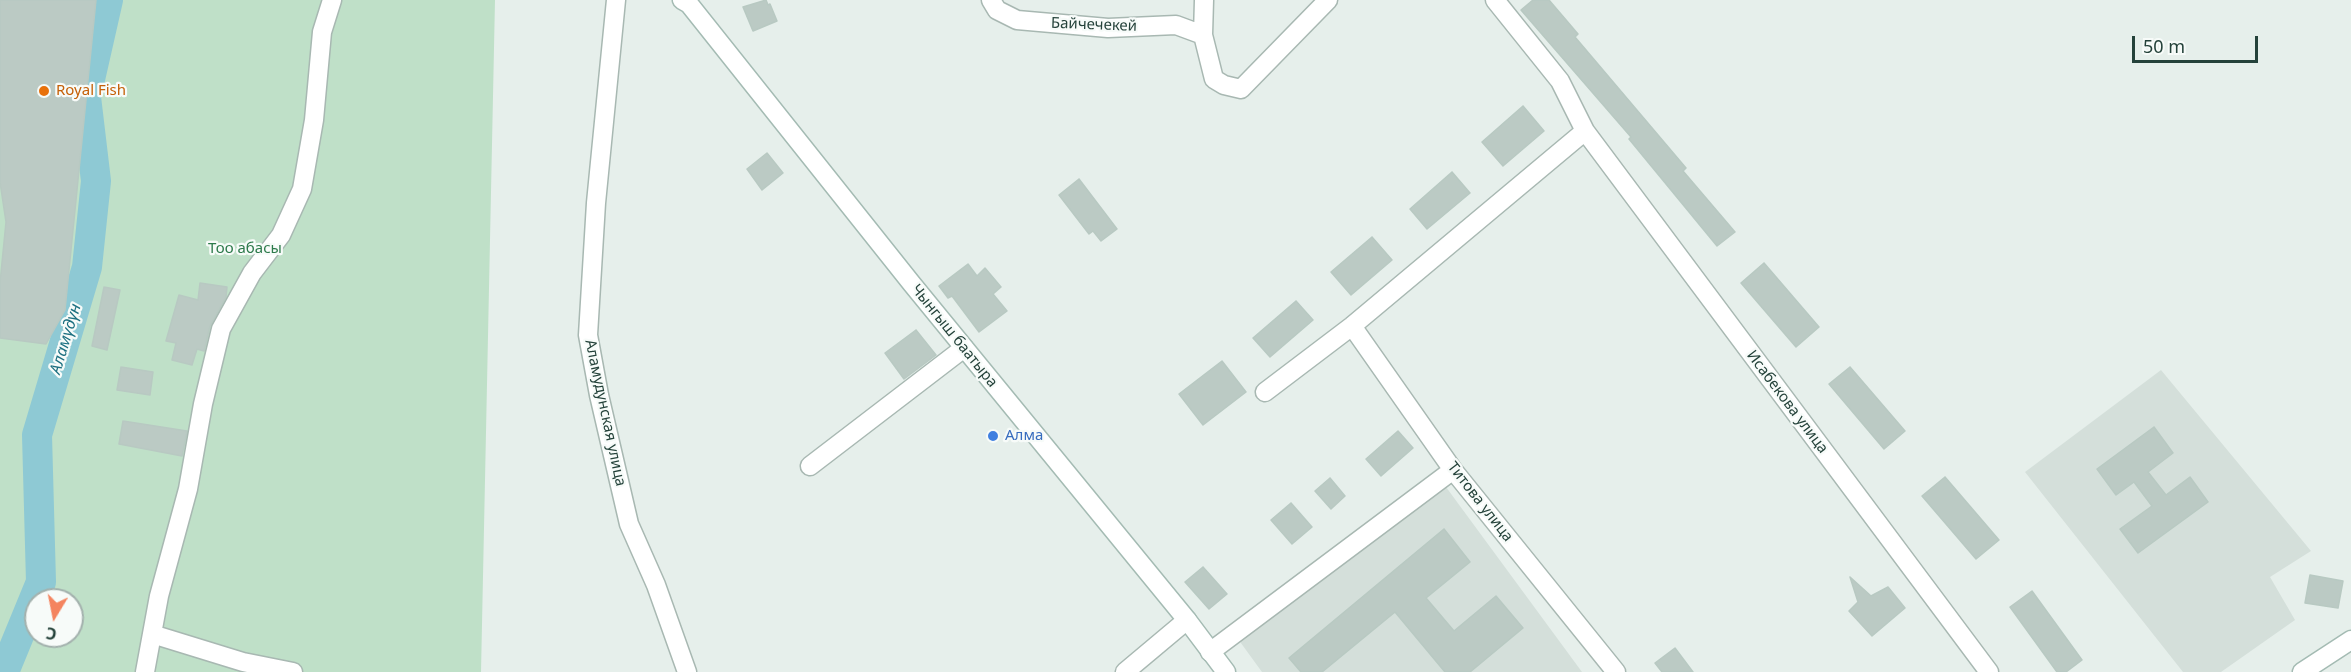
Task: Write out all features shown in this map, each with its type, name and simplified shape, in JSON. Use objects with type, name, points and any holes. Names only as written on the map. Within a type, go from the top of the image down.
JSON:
[{"type":"street","points":[[145,672],[159,596],[188,489],[203,404],[221,328],[252,273],[281,235],[302,189],[314,120],[322,32],[332,0]]},
{"type":"street","name":"Аламудунская улица","points":[[616,0],[596,203],[588,335],[599,395],[629,524],[656,585],[687,672]]},
{"type":"street","name":"Чынгыш баатыра","points":[[682,0],[689,4],[964,348],[1187,620],[1226,672]]},
{"type":"street","name":"Байчечекей","points":[[991,0],[997,10],[1017,20],[1108,28],[1176,25],[1203,35]]},
{"type":"street","points":[[1204,0],[1203,35],[1214,79],[1224,85],[1241,89],[1328,0]]},
{"type":"street","name":"Исабекова улица","points":[[1495,0],[1560,81],[1585,131],[1989,672]]},
{"type":"street","points":[[1265,392],[1352,326],[1585,131]]},
{"type":"street","name":"Титова улица","points":[[1352,326],[1453,470],[1616,672]]},
{"type":"street","points":[[810,466],[964,348]]},
{"type":"street","points":[[1210,652],[1453,470]]},
{"type":"street","points":[[1125,672],[1187,620]]},
{"type":"street","points":[[152,634],[243,662],[293,672]]},
{"type":"street","points":[[2302,672],[2351,640]]},
{"type":"shaded area","points":[[2161,370],[2311,551],[2270,577],[2295,620],[2221,672],[2183,672],[2025,472]]},
{"type":"shaded area","points":[[1446,487],[1582,672],[1262,672],[1238,639]]},
{"type":"green space","name":"Тоо абасы","points":[[0,0],[495,0],[481,672],[0,672]]},
{"type":"building","name":"Royal Fish","points":[[0,0],[96,0],[65,310],[46,344],[0,338],[0,283],[6,222],[0,182]]},
{"type":"building","points":[[766,0],[777,21],[753,31],[743,7]]},
{"type":"building","points":[[1533,0],[1549,0],[1578,34],[1575,37],[1686,168],[1683,171],[1735,232],[1717,246],[1629,139],[1631,137],[1521,10]]},
{"type":"building","points":[[1523,106],[1544,131],[1503,166],[1482,142]]},
{"type":"building","points":[[767,153],[783,173],[762,190],[747,169]]},
{"type":"building","points":[[1452,172],[1470,193],[1427,229],[1410,209]]},
{"type":"building","points":[[1079,179],[1117,229],[1101,241],[1093,231],[1089,234],[1059,195]]},
{"type":"building","points":[[1372,237],[1392,260],[1351,295],[1331,272]]},
{"type":"building","points":[[1764,263],[1819,327],[1796,347],[1741,283]]},
{"type":"building","points":[[968,264],[977,276],[985,268],[1001,287],[993,294],[1007,311],[979,332],[952,296],[948,298],[939,286]]},
{"type":"building","points":[[200,283],[227,287],[226,297],[210,326],[204,351],[197,349],[192,365],[172,360],[176,343],[166,341],[179,295],[198,300]]},
{"type":"building","points":[[104,287],[120,290],[107,350],[92,346]]},
{"type":"building","points":[[1296,301],[1313,320],[1270,357],[1253,338]]},
{"type":"building","points":[[916,330],[936,355],[904,379],[885,353]]},
{"type":"building","points":[[1222,361],[1246,392],[1203,425],[1179,394]]},
{"type":"building","points":[[121,367],[153,372],[150,395],[117,390]]},
{"type":"building","points":[[1850,367],[1905,431],[1884,449],[1829,384]]},
{"type":"building","points":[[123,421],[187,431],[182,456],[119,444]]},
{"type":"building","points":[[2154,427],[2173,453],[2148,472],[2166,495],[2190,477],[2208,502],[2138,553],[2120,529],[2152,506],[2134,482],[2116,495],[2097,469]]},
{"type":"building","points":[[1398,431],[1413,448],[1381,476],[1366,459]]},
{"type":"building","points":[[1945,477],[1999,540],[1976,559],[1922,496]]},
{"type":"building","points":[[1330,478],[1345,496],[1331,509],[1315,491]]},
{"type":"building","points":[[1291,503],[1312,527],[1292,544],[1271,520]]},
{"type":"building","points":[[1444,529],[1470,562],[1426,598],[1454,631],[1496,596],[1523,628],[1470,672],[1445,672],[1395,612],[1322,672],[1301,672],[1289,658]]},
{"type":"building","points":[[1203,567],[1227,594],[1209,609],[1185,582]]},
{"type":"building","points":[[2310,575],[2343,581],[2338,608],[2305,603]]},
{"type":"building","points":[[1850,577],[1871,596],[1888,587],[1905,608],[1872,636],[1849,611],[1858,602]]},
{"type":"building","points":[[2032,591],[2082,660],[2066,672],[2057,672],[2010,607]]},
{"type":"building","points":[[1675,648],[1693,672],[1662,672],[1655,663]]},
{"type":"waterway","name":"Аламүдүн","points":[[4,672],[41,582],[37,435],[87,267],[96,181],[86,97],[108,0]]},
{"type":"place","name":"Royal Fish","points":[[44,91]]},
{"type":"place","name":"Алма","points":[[993,436]]}]
